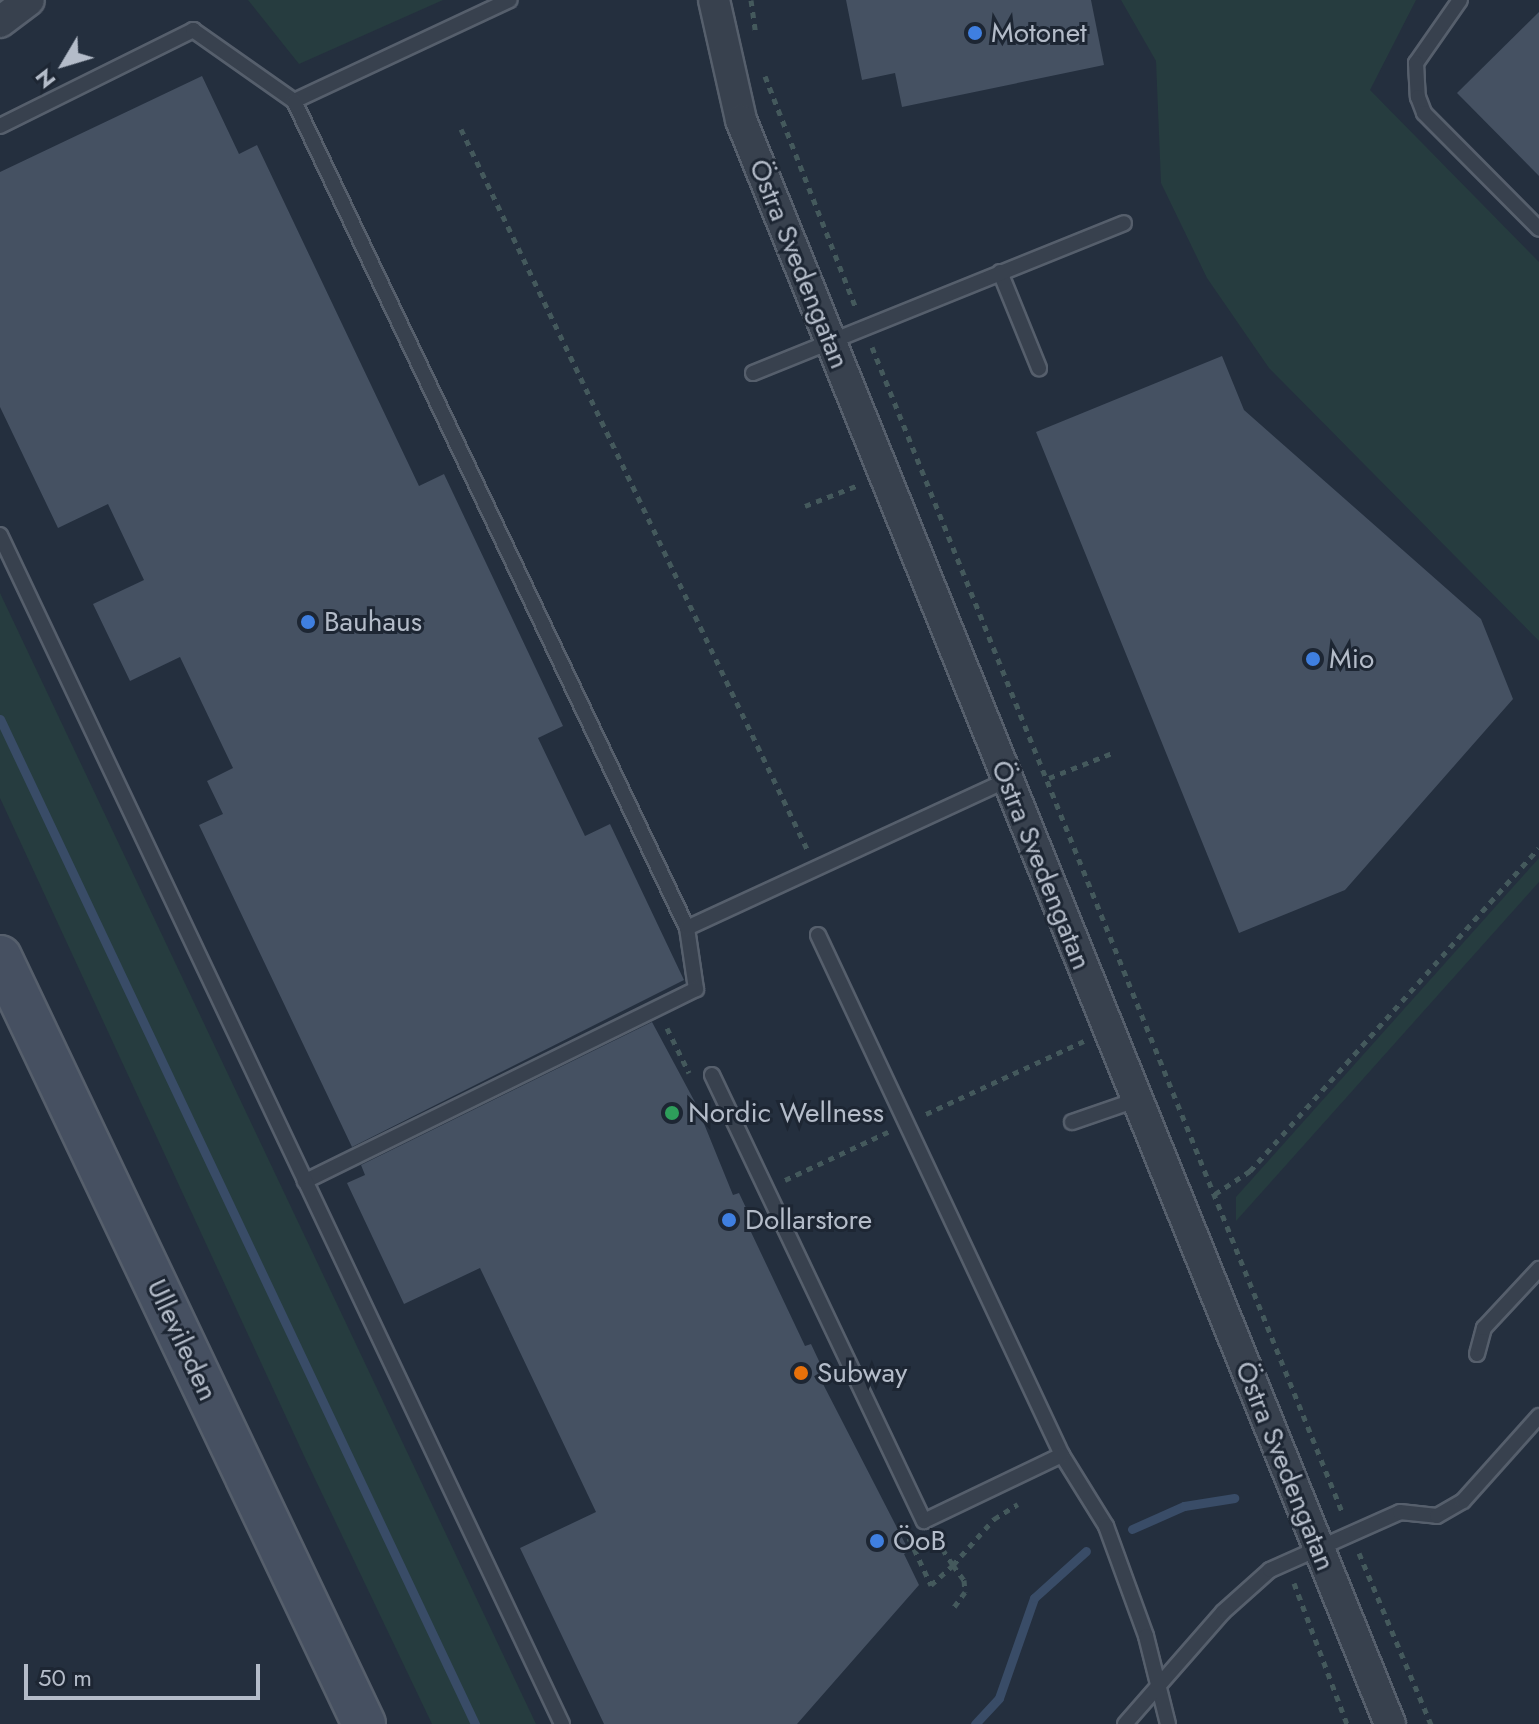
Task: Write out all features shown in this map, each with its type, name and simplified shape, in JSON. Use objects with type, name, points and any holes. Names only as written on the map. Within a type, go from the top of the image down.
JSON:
[{"type":"main road","name":"Ullevileden","points":[[0,957],[364,1724]]},
{"type":"street","points":[[0,22],[29,0]]},
{"type":"street","name":"Östra Svedengatan","points":[[714,0],[741,120],[1390,1724]]},
{"type":"lane","points":[[294,101],[510,0]]},
{"type":"lane","points":[[1460,0],[1416,63],[1418,97],[1424,113],[1539,229]]},
{"type":"lane","points":[[0,126],[193,30],[294,101],[687,928],[696,989],[305,1181]]},
{"type":"lane","points":[[753,373],[1124,223]]},
{"type":"lane","points":[[1000,272],[1039,368]]},
{"type":"lane","points":[[0,535],[562,1724]]},
{"type":"lane","points":[[687,928],[1007,780]]},
{"type":"lane","points":[[818,935],[1062,1455],[1106,1526],[1168,1724]]},
{"type":"lane","points":[[712,1075],[924,1521],[1062,1455]]},
{"type":"lane","points":[[1072,1122],[1136,1100]]},
{"type":"lane","points":[[1477,1354],[1484,1328],[1539,1269]]},
{"type":"lane","points":[[1125,1724],[1223,1612],[1286,1562],[1400,1512],[1437,1516],[1463,1501],[1539,1416]]},
{"type":"path","points":[[751,0],[758,48]]},
{"type":"path","points":[[762,61],[864,327],[1049,778],[1350,1533],[1431,1724]]},
{"type":"path","points":[[461,129],[816,868]]},
{"type":"path","points":[[1049,778],[1112,753]]},
{"type":"path","points":[[1215,1194],[1250,1171],[1539,848]]},
{"type":"path","points":[[953,1565],[994,1519],[1076,1474]]},
{"type":"path","points":[[924,1521],[953,1565],[965,1592],[952,1610]]},
{"type":"path","points":[[1286,1562],[1347,1724]]},
{"type":"green space","points":[[248,0],[443,0],[299,64]]},
{"type":"green space","points":[[1121,0],[1416,0],[1370,90],[1539,262],[1539,641],[1269,368],[1207,278],[1161,183],[1156,61]]},
{"type":"green space","points":[[0,593],[536,1724],[432,1724],[306,1460],[0,798]]},
{"type":"green space","points":[[1539,858],[1539,882],[1236,1221],[1236,1197]]},
{"type":"building","name":"Motonet","points":[[846,0],[1091,0],[1104,65],[902,107],[895,73],[862,80]]},
{"type":"building","points":[[1539,12],[1539,176],[1457,93]]},
{"type":"building","name":"Bauhaus","points":[[202,76],[239,154],[257,145],[419,486],[444,474],[563,726],[538,738],[585,836],[610,824],[684,980],[352,1147],[199,825],[223,814],[207,781],[233,768],[180,657],[130,681],[93,604],[144,580],[108,504],[58,528],[0,407],[0,172]]},
{"type":"building","name":"Mio","points":[[1222,356],[1244,410],[1481,619],[1513,699],[1345,890],[1239,933],[1036,432]]},
{"type":"building","points":[[652,1022],[696,1104],[733,1195],[739,1193],[756,1229],[751,1232],[805,1346],[811,1344],[827,1380],[822,1382],[909,1551],[904,1554],[919,1585],[797,1724],[604,1724],[520,1548],[596,1512],[480,1268],[404,1304],[347,1183],[365,1175],[361,1165]]},
{"type":"waterway","points":[[0,719],[475,1724]]},
{"type":"waterway","points":[[1132,1529],[1184,1506],[1234,1498]]},
{"type":"waterway","points":[[975,1724],[999,1698],[1034,1598],[1086,1551]]},
{"type":"place","name":"Motonet","points":[[975,33]]},
{"type":"place","name":"Bauhaus","points":[[308,622]]},
{"type":"place","name":"Mio","points":[[1313,659]]},
{"type":"place","name":"Nordic Wellness","points":[[672,1113]]},
{"type":"place","name":"Dollarstore","points":[[729,1220]]},
{"type":"place","name":"Subway","points":[[801,1373]]},
{"type":"place","name":"ÖoB","points":[[877,1541]]}]
